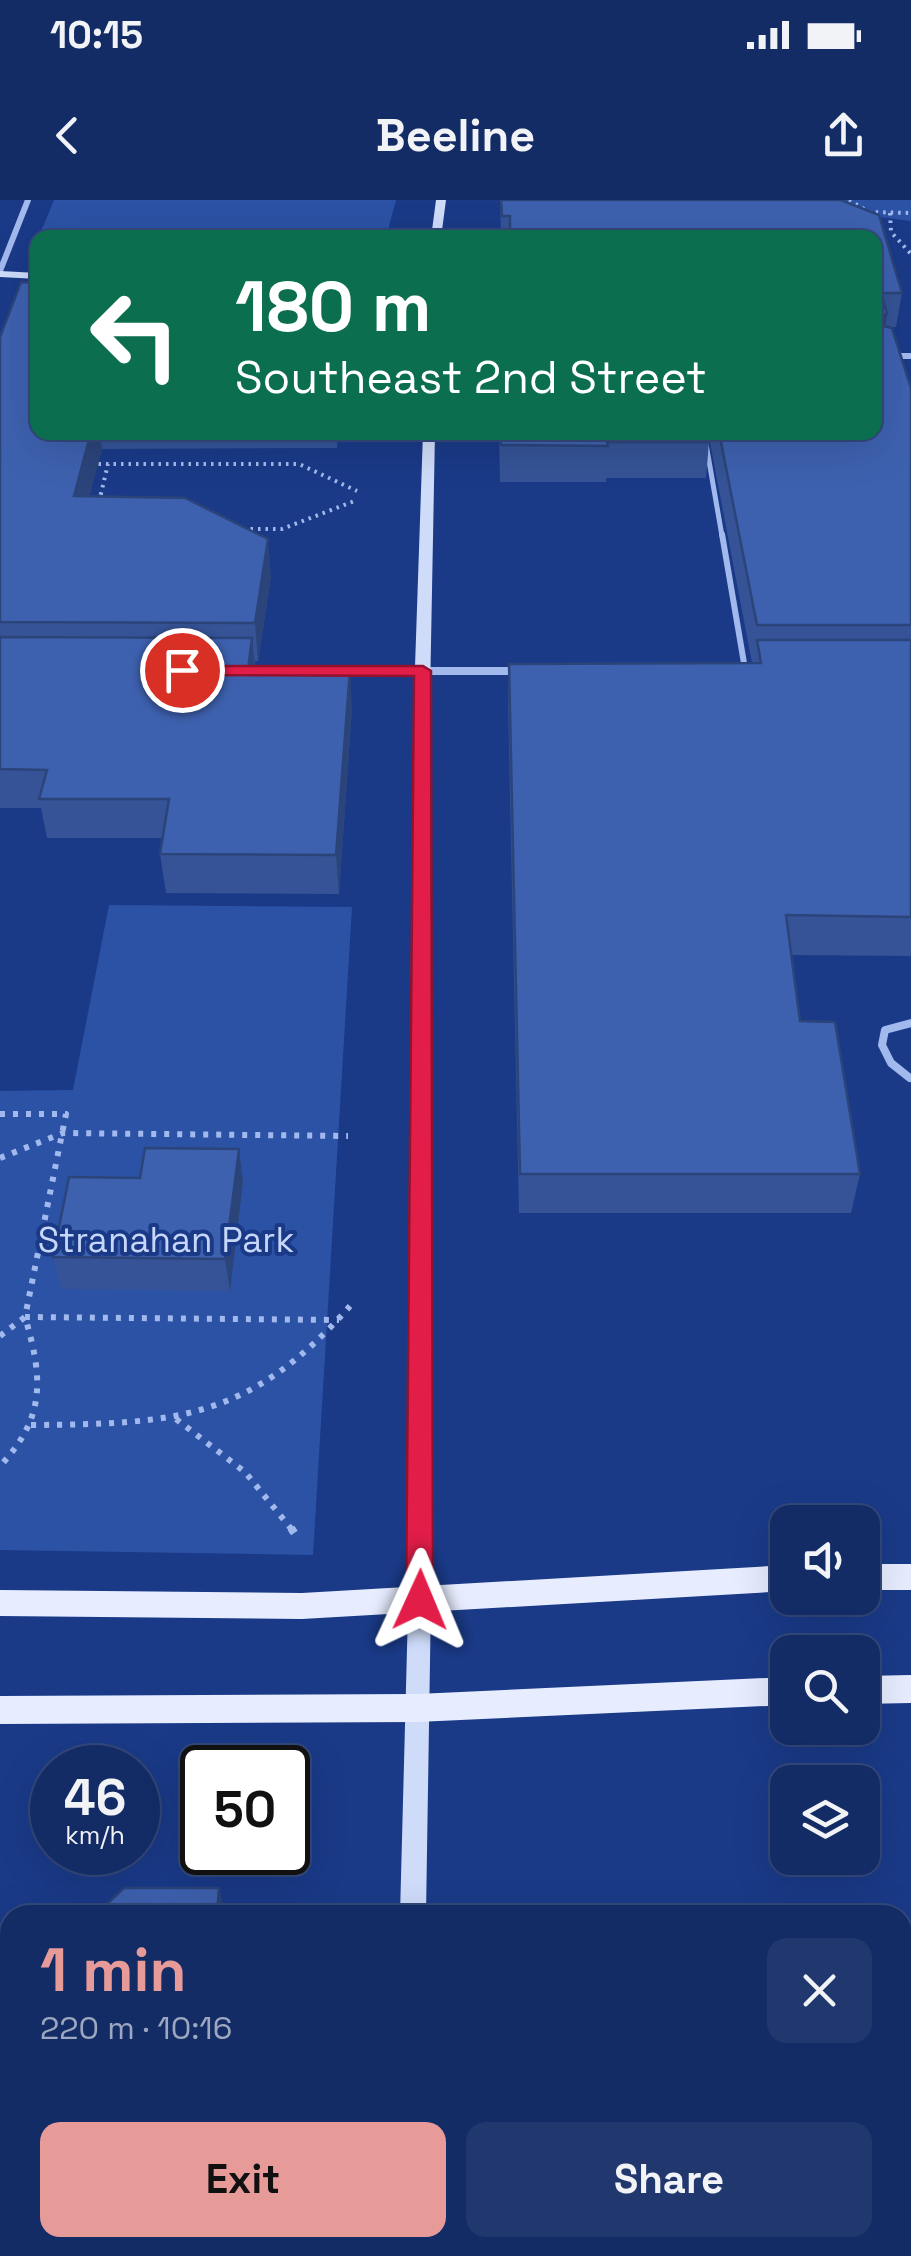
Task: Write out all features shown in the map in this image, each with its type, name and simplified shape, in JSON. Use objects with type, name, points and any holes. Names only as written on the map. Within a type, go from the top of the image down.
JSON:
[{"type":"main road","points":[[437,230],[441,200]]},
{"type":"main road","points":[[0,272],[30,275]]},
{"type":"main road","points":[[413,1905],[420,1600],[423,671],[430,440]]},
{"type":"main road","points":[[880,1577],[911,1577]]},
{"type":"main road","points":[[0,1603],[302,1606],[770,1579]]},
{"type":"main road","points":[[880,1690],[911,1689]]},
{"type":"main road","points":[[0,1710],[418,1708],[770,1692]]},
{"type":"street","points":[[0,272],[28,200]]},
{"type":"street","points":[[882,356],[911,356]]},
{"type":"street","points":[[332,671],[530,671]]},
{"type":"street","points":[[734,671],[764,671]]},
{"type":"lane","points":[[705,440],[746,671]]},
{"type":"lane","points":[[910,1078],[882,1054],[880,1040],[885,1030],[911,1023]]},
{"type":"path","points":[[848,200],[869,212],[911,212]]},
{"type":"path","points":[[890,213],[891,232],[911,254]]},
{"type":"path","points":[[90,464],[299,464],[357,491]]},
{"type":"path","points":[[96,512],[108,464]]},
{"type":"path","points":[[225,529],[282,530],[357,500]]},
{"type":"path","points":[[0,1114],[66,1114],[25,1317],[37,1355],[40,1392],[22,1446],[0,1466]]},
{"type":"path","points":[[0,1158],[62,1133],[348,1136]]},
{"type":"path","points":[[32,1425],[112,1425],[176,1419],[242,1396],[315,1350],[350,1306]]},
{"type":"path","points":[[0,1336],[25,1317],[340,1320]]},
{"type":"path","points":[[176,1419],[226,1451],[271,1496],[299,1540]]},
{"type":"green space","points":[[54,200],[396,200],[388,230],[42,230]]},
{"type":"green space","points":[[821,200],[911,200],[911,221],[856,214]]},
{"type":"green space","name":"Stranahan Park","points":[[109,905],[352,907],[313,1555],[0,1550],[0,1091],[73,1090]]},
{"type":"building","points":[[501,200],[841,200],[879,215],[902,293],[882,293],[882,230],[510,230],[510,216],[502,216]]},
{"type":"building","points":[[21,282],[30,283],[30,440],[89,440],[74,496],[185,498],[268,539],[255,623],[0,622],[0,337]]},
{"type":"building","points":[[882,326],[892,328],[911,388],[911,625],[757,625],[721,440],[882,440]]},
{"type":"building","points":[[501,440],[709,442],[607,442],[608,446],[501,445]]},
{"type":"building","points":[[0,637],[252,638],[248,669],[350,669],[336,855],[160,854],[169,799],[39,799],[47,770],[0,769]]},
{"type":"building","points":[[757,640],[911,640],[911,917],[786,915],[800,1021],[835,1022],[860,1174],[520,1174],[509,664],[761,663]]},
{"type":"building","points":[[145,1148],[239,1149],[225,1259],[53,1257],[69,1177],[140,1178]]},
{"type":"building","points":[[124,1888],[219,1888],[218,1905],[106,1905]]},
{"type":"route","points":[[182,670],[423,671],[420,1600]]}]
